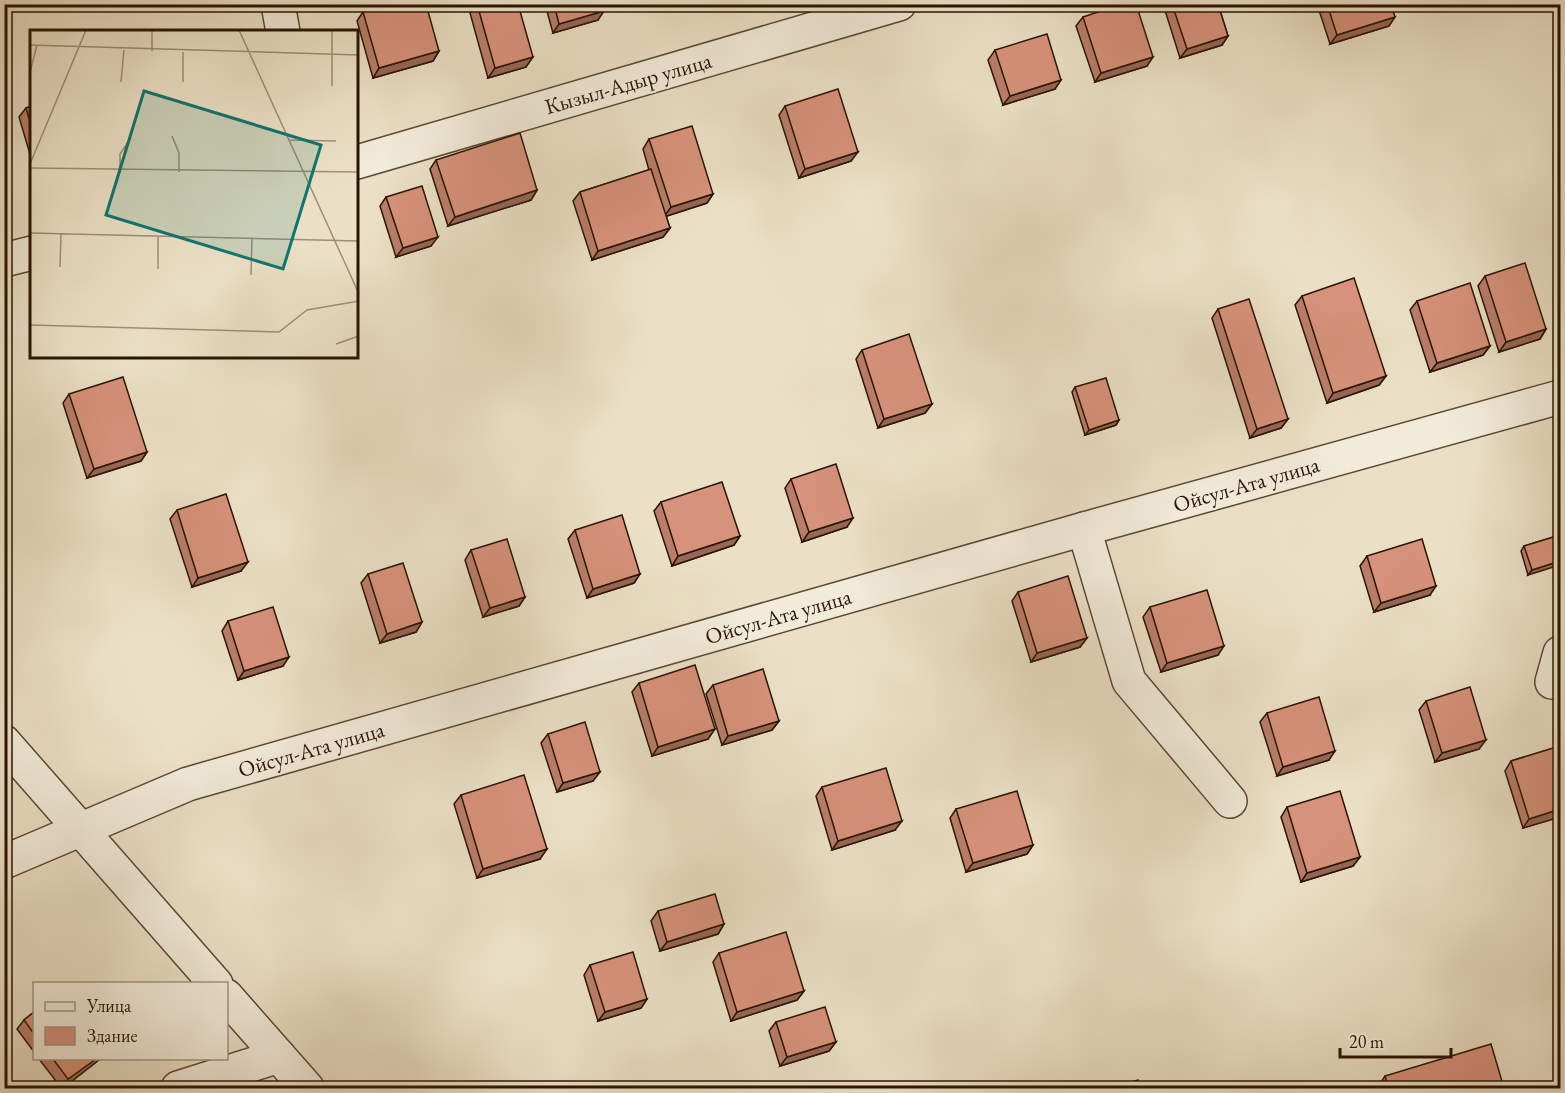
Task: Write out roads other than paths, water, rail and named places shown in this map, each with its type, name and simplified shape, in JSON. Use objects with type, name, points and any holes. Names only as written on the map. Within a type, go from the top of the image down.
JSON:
[{"type":"street","points":[[278,4],[283,30]]},
{"type":"street","name":"Кызыл-Адыр улица","points":[[358,162],[899,4]]},
{"type":"street","points":[[4,260],[30,254]]},
{"type":"street","name":"Ойсул-Ата улица","points":[[4,861],[188,784],[1084,529],[1560,397]]},
{"type":"street","points":[[1084,529],[1129,681],[1230,801]]},
{"type":"street","points":[[4,742],[214,982]]},
{"type":"street","points":[[228,998],[307,1089]]},
{"type":"street","points":[[178,1089],[279,1056]]}]
